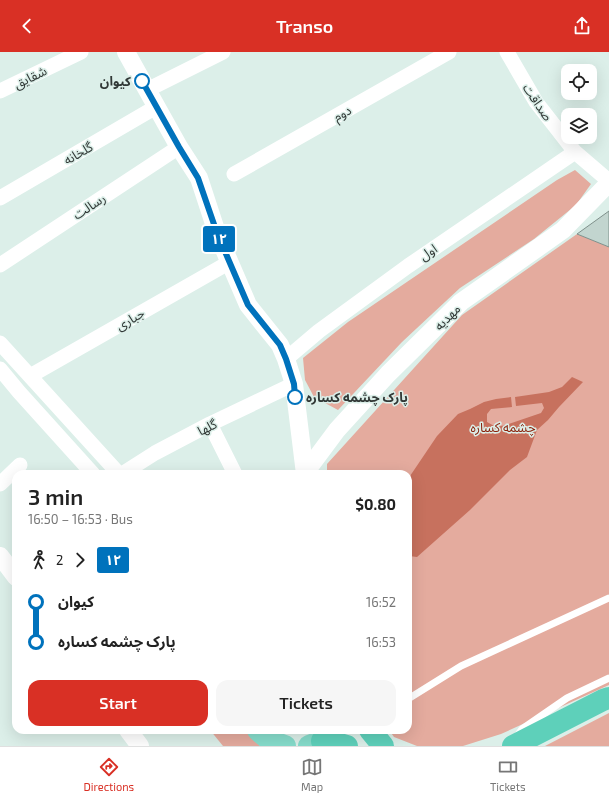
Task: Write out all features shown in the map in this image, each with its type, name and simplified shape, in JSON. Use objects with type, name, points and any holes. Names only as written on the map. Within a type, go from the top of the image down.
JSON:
[{"type":"highway","points":[[511,746],[609,698]]},
{"type":"highway","points":[[322,739],[347,746]]},
{"type":"main road","points":[[262,734],[277,744],[285,746]]},
{"type":"street","name":"شقایق","points":[[0,91],[81,52]]},
{"type":"street","points":[[126,52],[156,107],[198,178],[217,233],[248,305],[280,345],[286,359],[294,384],[305,470]]},
{"type":"street","points":[[147,90],[223,52]]},
{"type":"street","name":"دوم","points":[[234,174],[450,52]]},
{"type":"street","name":"صداقت","points":[[507,52],[536,102],[575,152],[609,182]]},
{"type":"street","name":"گلخانه","points":[[0,198],[156,107]]},
{"type":"street","name":"رسالت","points":[[0,265],[179,147]]},
{"type":"street","name":"اول","points":[[286,359],[318,331],[408,266],[575,152]]},
{"type":"street","name":"مهدیه","points":[[307,470],[337,430],[388,374],[461,302],[563,230],[609,182]]},
{"type":"street","name":"جباری","points":[[30,376],[230,262]]},
{"type":"street","points":[[0,343],[115,470]]},
{"type":"street","points":[[0,369],[89,470]]},
{"type":"street","name":"گلها","points":[[128,470],[155,453],[210,424],[294,384]]},
{"type":"street","points":[[210,424],[233,470]]},
{"type":"street","points":[[15,470],[20,465]]},
{"type":"street","points":[[0,484],[12,473]]},
{"type":"street","points":[[2,561],[12,572]]},
{"type":"street","points":[[132,734],[140,746]]},
{"type":"lane","points":[[412,697],[461,666],[609,598]]},
{"type":"lane","points":[[511,746],[522,729],[567,698],[609,678]]},
{"type":"green space","points":[[575,170],[591,184],[576,205],[534,239],[460,288],[402,342],[338,410],[314,397],[305,380],[303,358],[348,322],[557,180]]},
{"type":"green space","name":"چشمه کساره","points":[[577,234],[609,247],[609,685],[501,734],[463,746],[417,746],[394,737],[392,734],[412,734],[412,470],[327,470],[327,464],[462,315]]},
{"type":"green space","points":[[609,713],[609,746],[545,746]]},
{"type":"green space","points":[[213,734],[252,734],[260,746],[223,746]]},
{"type":"shaded area","points":[[572,377],[583,382],[537,430],[527,457],[510,470],[470,510],[417,557],[412,556],[412,473],[437,436],[458,414],[484,402],[496,399],[511,397],[512,407],[491,409],[487,414],[487,422],[496,427],[541,413],[544,408],[542,403],[516,406],[515,397],[549,392],[562,387]]},
{"type":"building","points":[[609,211],[609,247],[577,234]]},
{"type":"bus line","name":"۱۲","points":[[142,81],[198,178],[217,233],[248,305],[280,345],[294,384],[295,397]]},
{"type":"place","name":"کیوان","points":[[142,81]]},
{"type":"place","name":"پارک چشمه کساره","points":[[295,397]]}]
